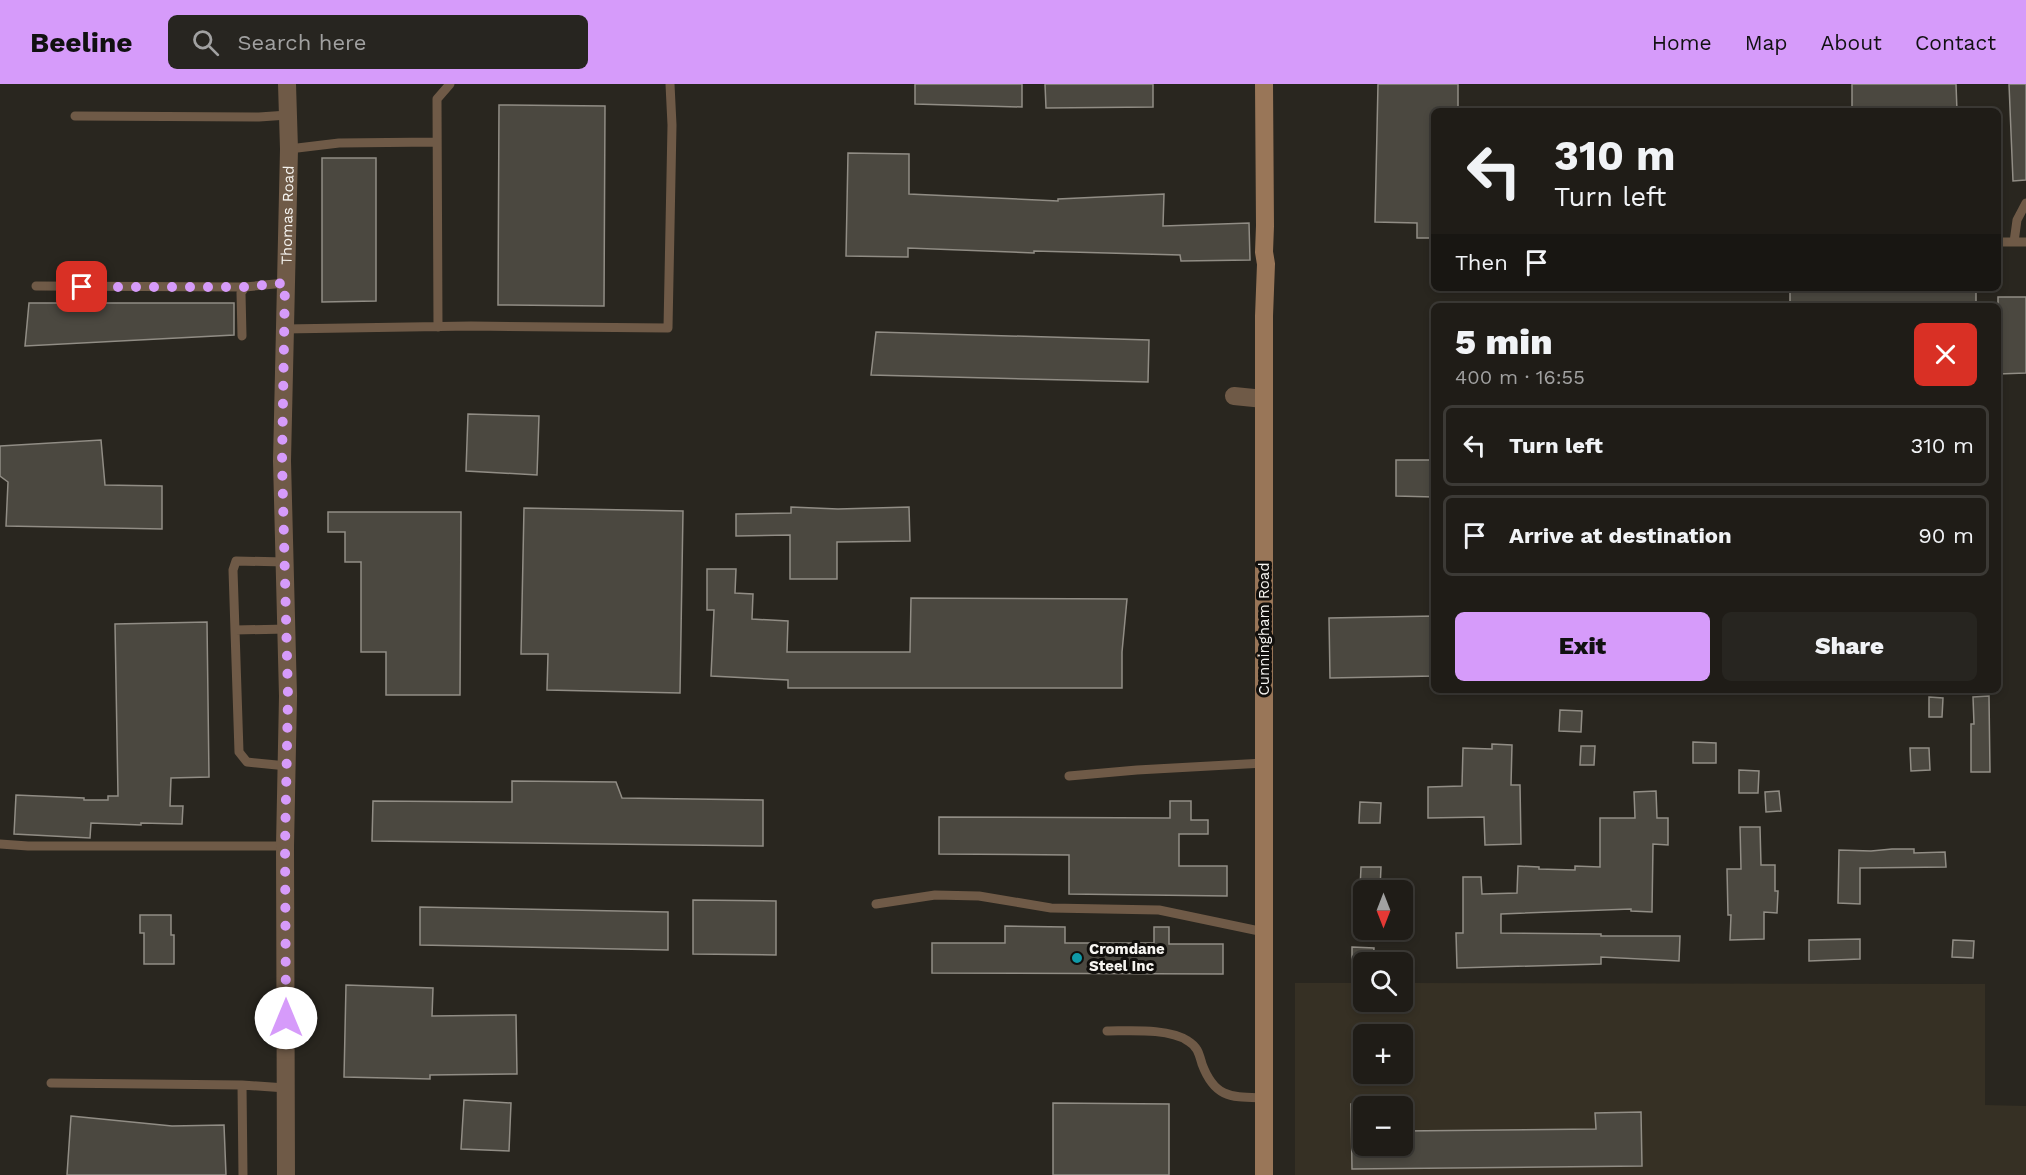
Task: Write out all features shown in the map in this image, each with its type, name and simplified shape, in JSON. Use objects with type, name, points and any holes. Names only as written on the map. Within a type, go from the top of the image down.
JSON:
[{"type":"street","name":"Thomas Road","points":[[286,1175],[287,629],[282,461],[289,148],[287,84]]},
{"type":"street","name":"Cunningham Road","points":[[1264,84],[1265,226],[1263,252],[1266,264],[1264,316],[1264,1175]]},
{"type":"street","points":[[1234,396],[1264,399]]},
{"type":"lane","points":[[438,327],[436,99],[450,84]]},
{"type":"lane","points":[[284,329],[471,326],[668,328],[672,125],[670,84]]},
{"type":"lane","points":[[75,116],[259,117],[288,115]]},
{"type":"lane","points":[[289,148],[339,143],[436,141]]},
{"type":"lane","points":[[2014,242],[2018,220],[2026,203]]},
{"type":"lane","points":[[2001,242],[2026,242]]},
{"type":"lane","points":[[36,286],[245,287],[285,283]]},
{"type":"lane","points":[[242,336],[241,293],[245,287]]},
{"type":"lane","points":[[285,562],[236,561],[234,570],[239,752],[247,762],[287,766]]},
{"type":"lane","points":[[235,630],[287,629]]},
{"type":"lane","points":[[1069,776],[1264,763]]},
{"type":"lane","points":[[0,844],[28,846],[285,846]]},
{"type":"lane","points":[[876,904],[935,895],[979,896],[1051,908],[1159,910],[1264,932]]},
{"type":"lane","points":[[1107,1031],[1140,1031],[1176,1035],[1197,1048],[1203,1067],[1213,1085],[1224,1094],[1232,1097],[1264,1098]]},
{"type":"lane","points":[[51,1083],[242,1085],[286,1088]]},
{"type":"lane","points":[[242,1085],[243,1175]]},
{"type":"shaded area","points":[[1295,983],[1353,983],[1353,1012],[1413,1012],[1413,983],[1985,984],[1985,1105],[2026,1106],[2026,1175],[1295,1175]]},
{"type":"building","points":[[915,84],[1022,84],[1022,107],[915,104]]},
{"type":"building","points":[[1045,84],[1153,84],[1153,107],[1046,108]]},
{"type":"building","points":[[1378,84],[1458,84],[1458,108],[1431,108],[1431,238],[1417,238],[1417,223],[1375,222]]},
{"type":"building","points":[[1852,84],[1956,84],[1957,108],[1852,108]]},
{"type":"building","points":[[2009,84],[2026,84],[2026,180],[2013,181]]},
{"type":"building","points":[[499,105],[605,106],[604,306],[498,305]]},
{"type":"building","points":[[848,153],[909,154],[909,194],[1058,201],[1058,199],[1164,194],[1163,226],[1249,223],[1250,260],[1181,261],[1180,255],[908,248],[908,257],[846,256]]},
{"type":"building","points":[[322,158],[376,158],[376,301],[322,302]]},
{"type":"building","points":[[1790,291],[1976,291],[1976,303],[1790,303]]},
{"type":"building","points":[[1998,297],[2026,297],[2026,373],[2001,374],[2001,303],[1998,303]]},
{"type":"building","points":[[29,303],[234,303],[234,335],[25,346]]},
{"type":"building","points":[[876,332],[1149,340],[1148,382],[871,375]]},
{"type":"building","points":[[468,414],[539,416],[537,475],[466,471]]},
{"type":"building","points":[[101,440],[105,485],[162,486],[162,529],[6,526],[8,482],[0,476],[0,446]]},
{"type":"building","points":[[1396,460],[1431,460],[1431,497],[1396,496]]},
{"type":"building","points":[[791,507],[838,509],[909,507],[910,541],[837,542],[837,579],[790,579],[790,535],[736,536],[736,514],[791,513]]},
{"type":"building","points":[[524,508],[683,511],[680,693],[547,690],[548,654],[521,654]]},
{"type":"building","points":[[328,512],[461,512],[460,695],[386,695],[386,652],[361,652],[361,562],[345,562],[345,532],[328,532]]},
{"type":"building","points":[[707,569],[736,569],[735,593],[753,594],[752,619],[788,621],[787,652],[910,652],[911,598],[1127,599],[1122,652],[1122,688],[788,688],[788,680],[711,676],[714,610],[707,610]]},
{"type":"building","points":[[1431,616],[1431,676],[1330,678],[1329,618]]},
{"type":"building","points":[[207,622],[209,777],[171,778],[170,806],[183,806],[182,824],[91,823],[90,838],[14,834],[16,795],[84,798],[84,800],[108,800],[108,796],[118,796],[115,624]]},
{"type":"building","points":[[1989,696],[1990,772],[1971,772],[1973,697]]},
{"type":"building","points":[[1929,697],[1943,698],[1942,717],[1929,717]]},
{"type":"building","points":[[1560,710],[1582,711],[1581,732],[1559,731]]},
{"type":"building","points":[[1693,742],[1716,743],[1716,763],[1693,763]]},
{"type":"building","points":[[1492,744],[1512,745],[1511,785],[1520,785],[1521,844],[1485,845],[1484,817],[1428,818],[1428,787],[1462,786],[1463,748],[1492,749]]},
{"type":"building","points":[[1581,746],[1595,746],[1594,765],[1580,765]]},
{"type":"building","points":[[1910,748],[1929,748],[1930,770],[1911,771]]},
{"type":"building","points":[[1739,770],[1759,771],[1758,793],[1739,793]]},
{"type":"building","points":[[512,781],[616,782],[622,798],[763,800],[763,846],[372,841],[373,801],[512,802]]},
{"type":"building","points":[[1656,791],[1657,818],[1668,818],[1668,845],[1653,844],[1652,912],[1631,911],[1631,909],[1501,914],[1501,933],[1680,936],[1679,961],[1601,957],[1601,964],[1457,968],[1456,933],[1463,933],[1463,877],[1481,877],[1482,894],[1517,893],[1518,866],[1575,870],[1575,866],[1600,867],[1600,818],[1635,818],[1634,792]]},
{"type":"building","points":[[1779,791],[1781,811],[1766,812],[1765,792]]},
{"type":"building","points":[[1170,801],[1191,801],[1191,820],[1208,820],[1208,834],[1179,834],[1179,866],[1227,866],[1227,896],[1069,894],[1069,855],[939,854],[939,817],[1170,818]]},
{"type":"building","points":[[1360,802],[1381,803],[1380,823],[1359,823]]},
{"type":"building","points":[[1740,827],[1760,827],[1761,865],[1775,865],[1775,891],[1778,891],[1777,913],[1764,912],[1764,939],[1730,940],[1731,915],[1728,915],[1727,869],[1741,869]]},
{"type":"building","points":[[1914,849],[1914,853],[1945,852],[1946,867],[1860,868],[1860,904],[1838,903],[1839,850]]},
{"type":"building","points":[[1361,867],[1381,867],[1380,880],[1360,880]]},
{"type":"building","points":[[693,900],[776,901],[776,955],[693,954]]},
{"type":"building","points":[[420,907],[668,912],[668,950],[420,945]]},
{"type":"building","points":[[140,915],[171,915],[174,964],[144,964],[144,933],[140,933]]},
{"type":"building","name":"Cromdane Steel Inc","points":[[1005,926],[1065,927],[1065,943],[1154,943],[1154,927],[1169,927],[1169,944],[1223,944],[1223,974],[932,973],[932,943],[1005,943]]},
{"type":"building","points":[[1860,939],[1860,959],[1809,961],[1809,940]]},
{"type":"building","points":[[1953,940],[1974,941],[1973,958],[1952,957]]},
{"type":"building","points":[[1352,947],[1374,948],[1374,952],[1353,952],[1352,963]]},
{"type":"building","points":[[346,985],[433,988],[432,1016],[516,1015],[517,1074],[430,1075],[430,1079],[344,1077]]},
{"type":"building","points":[[464,1100],[511,1103],[509,1151],[461,1149]]},
{"type":"building","points":[[1053,1103],[1169,1104],[1169,1175],[1053,1175]]},
{"type":"building","points":[[1351,1104],[1353,1104],[1353,1156],[1413,1156],[1413,1131],[1596,1129],[1595,1113],[1641,1112],[1642,1166],[1352,1169]]},
{"type":"building","points":[[71,1116],[172,1126],[224,1125],[226,1175],[67,1175]]},
{"type":"place","name":"Cromdane Steel Inc","points":[[1077,958]]},
{"type":"route","points":[[82,287],[245,287],[285,283],[282,461],[288,696],[285,846],[286,1018]]}]
